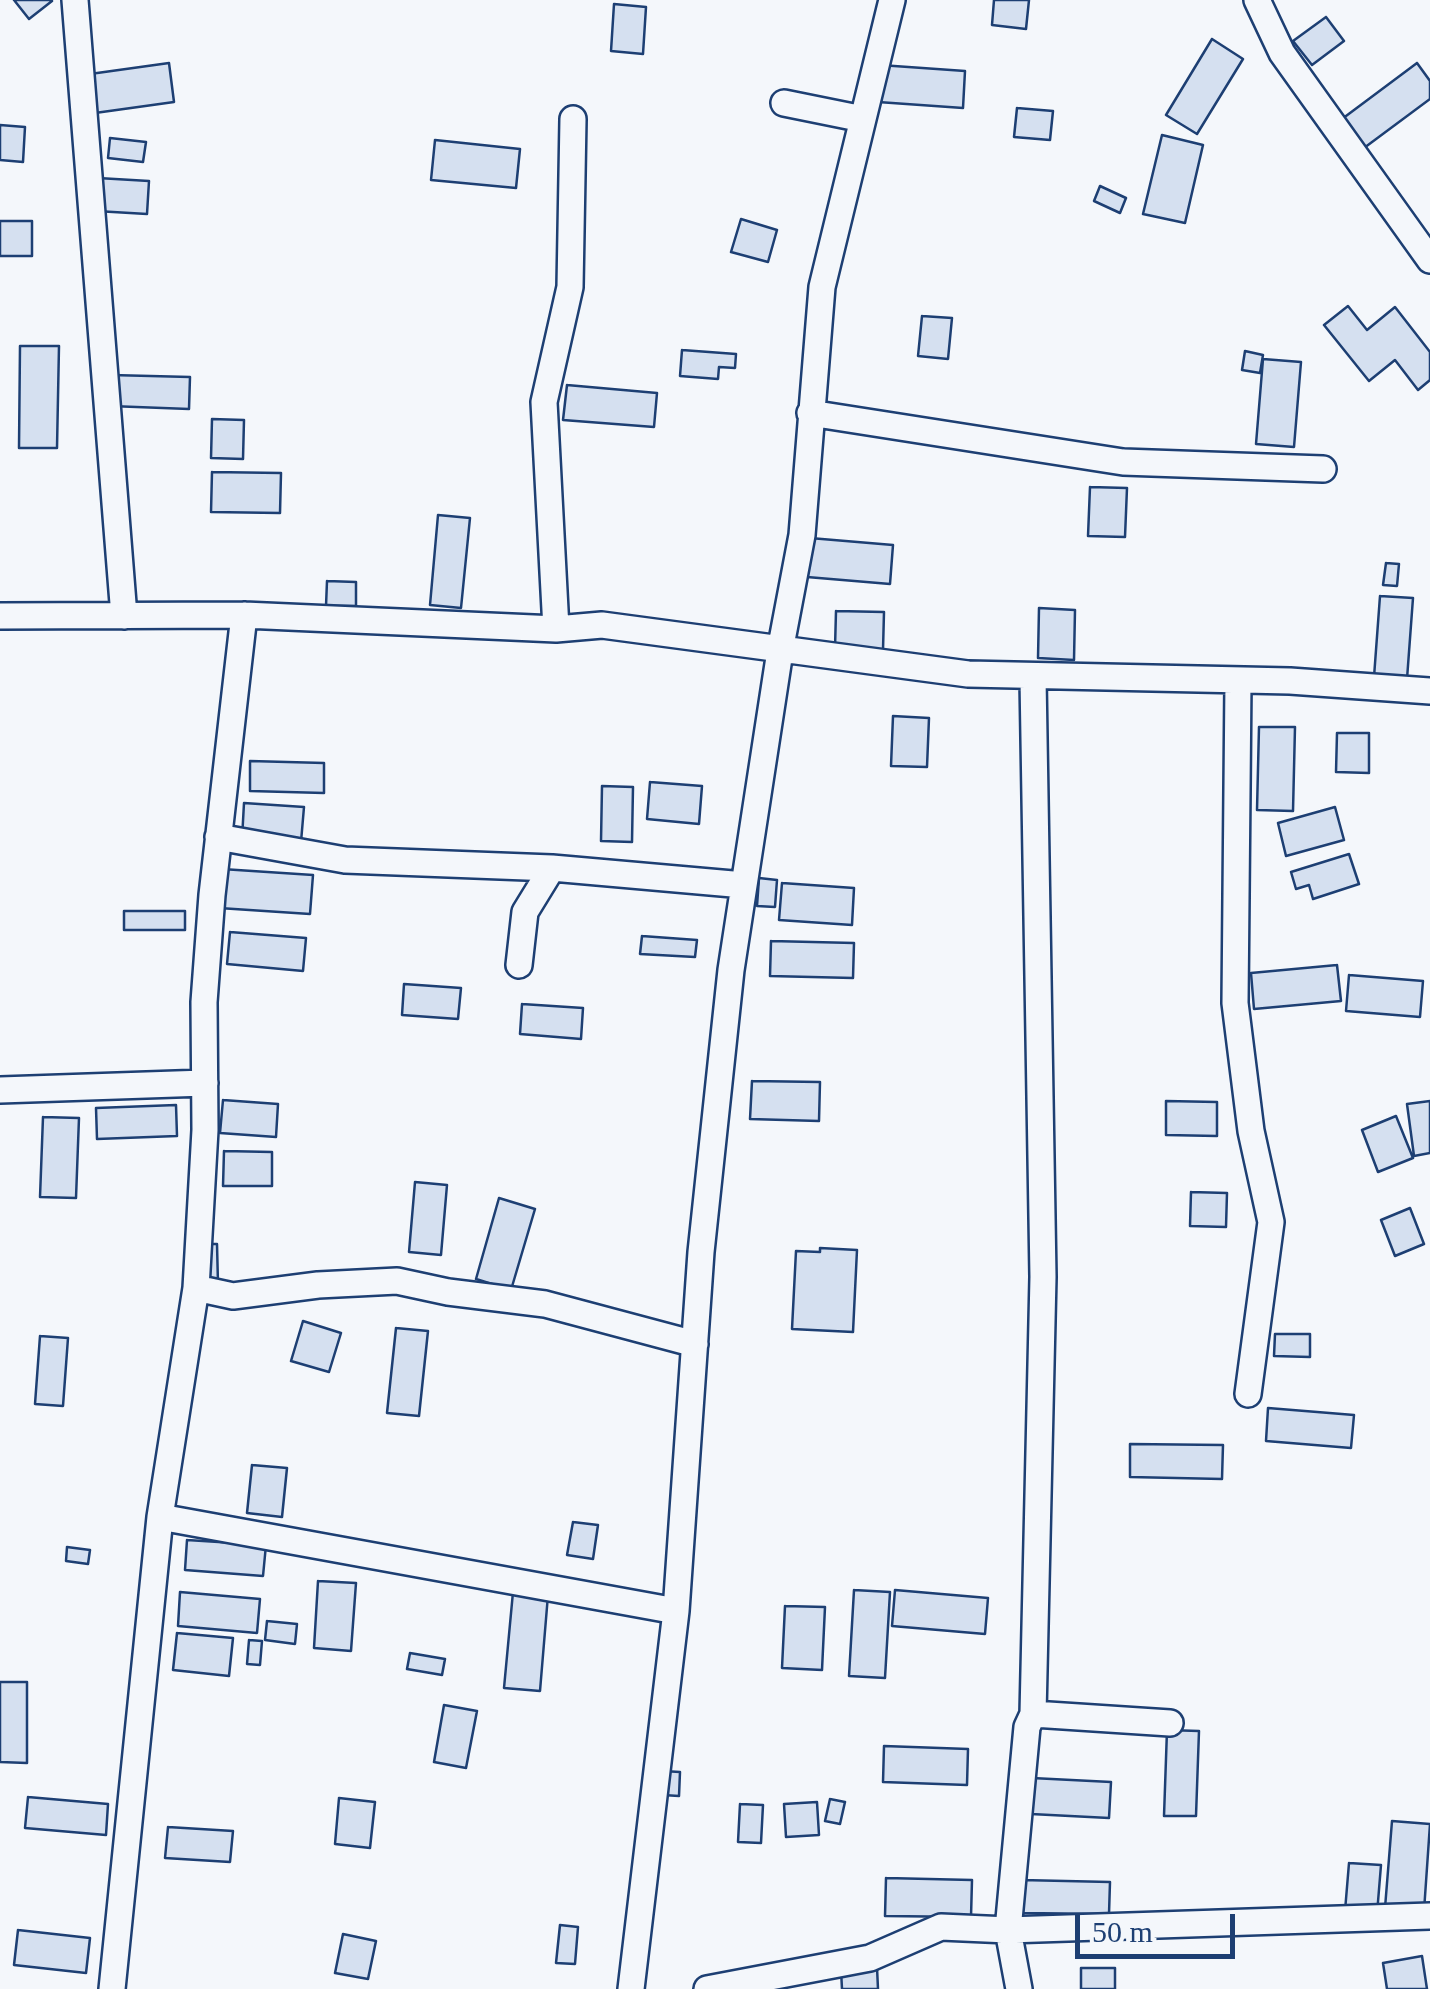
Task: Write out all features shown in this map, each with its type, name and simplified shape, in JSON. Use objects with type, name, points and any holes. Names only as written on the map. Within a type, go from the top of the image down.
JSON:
[{"type":"street","points":[[74,0],[124,616]]},
{"type":"street","points":[[631,1989],[676,1611],[712,1128],[744,885],[802,535],[822,287],[892,0]]},
{"type":"street","points":[[1257,0],[1282,53],[1430,260]]},
{"type":"street","points":[[784,103],[863,119]]},
{"type":"street","points":[[556,629],[544,402],[570,287],[573,119]]},
{"type":"street","points":[[810,413],[1124,462],[1323,469]]},
{"type":"street","points":[[112,1989],[160,1516],[196,1288],[205,1083],[204,1002],[244,615]]},
{"type":"street","points":[[0,616],[244,615],[556,629],[602,626],[968,674],[1430,691]]},
{"type":"street","points":[[1018,1989],[1008,1930],[1027,1727],[1033,1714],[1043,1277],[1033,678]]},
{"type":"street","points":[[1238,681],[1235,1004],[1251,1132],[1272,1222],[1248,1394]]},
{"type":"street","points":[[218,838],[345,860],[552,868],[744,885]]},
{"type":"street","points":[[519,965],[526,912],[552,868]]},
{"type":"street","points":[[0,1090],[205,1083]]},
{"type":"street","points":[[196,1288],[233,1296],[318,1285],[398,1281],[448,1292],[545,1304],[695,1344]]},
{"type":"street","points":[[160,1516],[676,1611]]},
{"type":"street","points":[[1033,1714],[1170,1723]]},
{"type":"street","points":[[707,1989],[870,1958],[941,1927],[1008,1930],[1430,1916]]},
{"type":"building","points":[[14,0],[51,0],[52,1],[29,19]]},
{"type":"building","points":[[994,0],[1029,0],[1026,29],[992,25]]},
{"type":"building","points":[[614,4],[646,7],[643,54],[611,51]]},
{"type":"building","points":[[1326,17],[1344,41],[1312,65],[1293,41]]},
{"type":"building","points":[[1212,39],[1243,59],[1197,134],[1166,115]]},
{"type":"building","points":[[169,63],[174,102],[95,113],[90,74]]},
{"type":"building","points":[[1417,63],[1430,81],[1430,99],[1364,148],[1342,119]]},
{"type":"building","points":[[880,65],[965,71],[963,108],[878,102]]},
{"type":"building","points":[[1017,108],[1053,111],[1050,140],[1014,137]]},
{"type":"building","points":[[0,125],[25,127],[23,162],[0,160]]},
{"type":"building","points":[[1162,135],[1203,145],[1185,223],[1143,214]]},
{"type":"building","points":[[110,138],[146,142],[143,162],[108,158]]},
{"type":"building","points":[[435,140],[520,149],[516,188],[431,180]]},
{"type":"building","points":[[98,178],[149,181],[147,214],[96,211]]},
{"type":"building","points":[[1100,186],[1126,198],[1120,213],[1094,201]]},
{"type":"building","points":[[741,219],[777,230],[768,262],[731,252]]},
{"type":"building","points":[[0,221],[32,221],[32,256],[0,256]]},
{"type":"building","points":[[1348,306],[1367,330],[1395,307],[1430,352],[1430,380],[1418,390],[1395,360],[1369,381],[1324,325]]},
{"type":"building","points":[[922,316],[952,318],[948,359],[918,356]]},
{"type":"building","points":[[20,346],[59,346],[57,448],[19,448]]},
{"type":"building","points":[[682,350],[736,354],[735,368],[719,367],[718,379],[680,376]]},
{"type":"building","points":[[1245,351],[1263,355],[1260,373],[1242,370]]},
{"type":"building","points":[[1263,359],[1301,362],[1294,447],[1256,444]]},
{"type":"building","points":[[111,375],[190,377],[189,409],[110,406]]},
{"type":"building","points":[[567,385],[657,393],[654,427],[563,420]]},
{"type":"building","points":[[212,419],[244,420],[243,459],[211,458]]},
{"type":"building","points":[[212,472],[281,473],[280,513],[211,512]]},
{"type":"building","points":[[1090,487],[1127,488],[1125,537],[1088,536]]},
{"type":"building","points":[[438,515],[470,518],[461,608],[430,605]]},
{"type":"building","points":[[810,538],[893,545],[890,584],[807,577]]},
{"type":"building","points":[[1386,563],[1399,564],[1397,586],[1383,585]]},
{"type":"building","points":[[327,581],[356,582],[356,606],[326,606]]},
{"type":"building","points":[[1380,596],[1413,598],[1407,679],[1374,677]]},
{"type":"building","points":[[1039,608],[1075,610],[1074,660],[1038,658]]},
{"type":"building","points":[[836,611],[884,612],[883,650],[835,648]]},
{"type":"building","points":[[893,716],[929,718],[927,767],[891,766]]},
{"type":"building","points":[[1259,727],[1295,727],[1293,811],[1257,810]]},
{"type":"building","points":[[1337,733],[1369,733],[1369,773],[1336,772]]},
{"type":"building","points":[[250,761],[324,763],[324,793],[250,791]]},
{"type":"building","points":[[650,782],[702,786],[699,824],[647,819]]},
{"type":"building","points":[[602,786],[633,787],[632,842],[601,841]]},
{"type":"building","points":[[244,803],[304,807],[301,842],[242,839]]},
{"type":"building","points":[[1335,807],[1344,840],[1286,856],[1278,823]]},
{"type":"building","points":[[1349,854],[1359,884],[1313,899],[1309,885],[1296,889],[1291,872]]},
{"type":"building","points":[[222,869],[313,875],[310,914],[219,908]]},
{"type":"building","points":[[759,878],[777,880],[775,907],[757,906]]},
{"type":"building","points":[[782,883],[854,888],[852,925],[779,920]]},
{"type":"building","points":[[124,911],[185,911],[185,930],[124,930]]},
{"type":"building","points":[[230,932],[306,938],[303,971],[227,964]]},
{"type":"building","points":[[642,936],[697,940],[695,957],[640,954]]},
{"type":"building","points":[[771,941],[854,943],[853,978],[770,976]]},
{"type":"building","points":[[1337,965],[1341,1001],[1254,1009],[1251,973]]},
{"type":"building","points":[[1349,975],[1423,981],[1420,1017],[1346,1011]]},
{"type":"building","points":[[404,984],[461,988],[458,1019],[402,1015]]},
{"type":"building","points":[[522,1004],[583,1008],[581,1039],[520,1034]]},
{"type":"building","points":[[752,1081],[820,1082],[819,1121],[750,1119]]},
{"type":"building","points":[[223,1100],[278,1104],[276,1137],[220,1133]]},
{"type":"building","points":[[1166,1101],[1217,1102],[1217,1136],[1166,1135]]},
{"type":"building","points":[[1430,1101],[1430,1153],[1414,1156],[1407,1104]]},
{"type":"building","points":[[176,1105],[177,1136],[97,1139],[96,1108]]},
{"type":"building","points":[[1396,1116],[1413,1158],[1378,1172],[1362,1130]]},
{"type":"building","points":[[43,1117],[79,1118],[76,1198],[40,1197]]},
{"type":"building","points":[[224,1151],[272,1152],[272,1186],[223,1186]]},
{"type":"building","points":[[415,1182],[447,1185],[441,1255],[409,1252]]},
{"type":"building","points":[[1191,1192],[1227,1193],[1226,1227],[1190,1226]]},
{"type":"building","points":[[499,1198],[535,1209],[511,1290],[476,1279]]},
{"type":"building","points":[[1410,1208],[1424,1244],[1395,1256],[1381,1220]]},
{"type":"building","points":[[208,1244],[217,1244],[218,1284],[209,1285]]},
{"type":"building","points":[[820,1248],[857,1250],[853,1332],[792,1329],[796,1251],[820,1252]]},
{"type":"building","points":[[303,1321],[341,1333],[329,1372],[291,1361]]},
{"type":"building","points":[[396,1328],[428,1331],[419,1416],[387,1413]]},
{"type":"building","points":[[1275,1334],[1310,1334],[1310,1357],[1274,1356]]},
{"type":"building","points":[[40,1336],[68,1338],[63,1406],[35,1404]]},
{"type":"building","points":[[1268,1408],[1354,1415],[1351,1448],[1266,1441]]},
{"type":"building","points":[[1130,1444],[1223,1445],[1222,1479],[1130,1477]]},
{"type":"building","points":[[252,1465],[287,1468],[282,1517],[247,1513]]},
{"type":"building","points":[[573,1522],[598,1525],[593,1559],[567,1555]]},
{"type":"building","points":[[187,1540],[266,1545],[263,1576],[185,1570]]},
{"type":"building","points":[[67,1547],[90,1550],[88,1564],[66,1561]]},
{"type":"building","points":[[318,1581],[356,1583],[351,1651],[314,1648]]},
{"type":"building","points":[[854,1590],[890,1592],[885,1678],[849,1676]]},
{"type":"building","points":[[895,1590],[988,1598],[985,1634],[892,1626]]},
{"type":"building","points":[[180,1592],[260,1599],[257,1633],[178,1626]]},
{"type":"building","points":[[513,1592],[548,1595],[540,1691],[504,1688]]},
{"type":"building","points":[[785,1606],[825,1607],[822,1670],[782,1668]]},
{"type":"building","points":[[267,1621],[297,1624],[295,1644],[265,1640]]},
{"type":"building","points":[[177,1633],[233,1638],[229,1676],[173,1670]]},
{"type":"building","points":[[249,1640],[262,1641],[260,1665],[247,1664]]},
{"type":"building","points":[[410,1653],[445,1659],[442,1675],[407,1669]]},
{"type":"building","points":[[0,1682],[27,1682],[27,1763],[0,1762]]},
{"type":"building","points":[[444,1705],[477,1711],[466,1768],[434,1762]]},
{"type":"building","points":[[1167,1730],[1199,1731],[1196,1816],[1164,1816]]},
{"type":"building","points":[[884,1746],[968,1749],[967,1785],[883,1782]]},
{"type":"building","points":[[663,1771],[680,1772],[679,1796],[663,1795]]},
{"type":"building","points":[[1032,1778],[1111,1782],[1109,1818],[1031,1814]]},
{"type":"building","points":[[28,1797],[108,1804],[106,1835],[25,1828]]},
{"type":"building","points":[[339,1798],[375,1802],[370,1848],[335,1844]]},
{"type":"building","points":[[830,1799],[845,1802],[840,1824],[825,1821]]},
{"type":"building","points":[[817,1802],[819,1835],[786,1837],[784,1804]]},
{"type":"building","points":[[740,1804],[763,1805],[761,1843],[738,1842]]},
{"type":"building","points":[[1392,1821],[1430,1824],[1424,1911],[1385,1908]]},
{"type":"building","points":[[168,1827],[233,1831],[230,1862],[165,1858]]},
{"type":"building","points":[[1349,1863],[1381,1865],[1377,1914],[1345,1911]]},
{"type":"building","points":[[886,1878],[972,1880],[971,1917],[885,1916]]},
{"type":"building","points":[[1021,1880],[1110,1882],[1109,1914],[1020,1913]]},
{"type":"building","points":[[560,1925],[578,1927],[575,1964],[556,1963]]},
{"type":"building","points":[[18,1930],[90,1938],[86,1973],[14,1965]]},
{"type":"building","points":[[343,1934],[376,1941],[368,1979],[335,1973]]},
{"type":"building","points":[[1422,1956],[1427,1989],[1387,1989],[1383,1963]]},
{"type":"building","points":[[877,1967],[878,1989],[842,1989],[841,1970]]},
{"type":"building","points":[[1081,1968],[1115,1968],[1115,1989],[1081,1989]]}]
